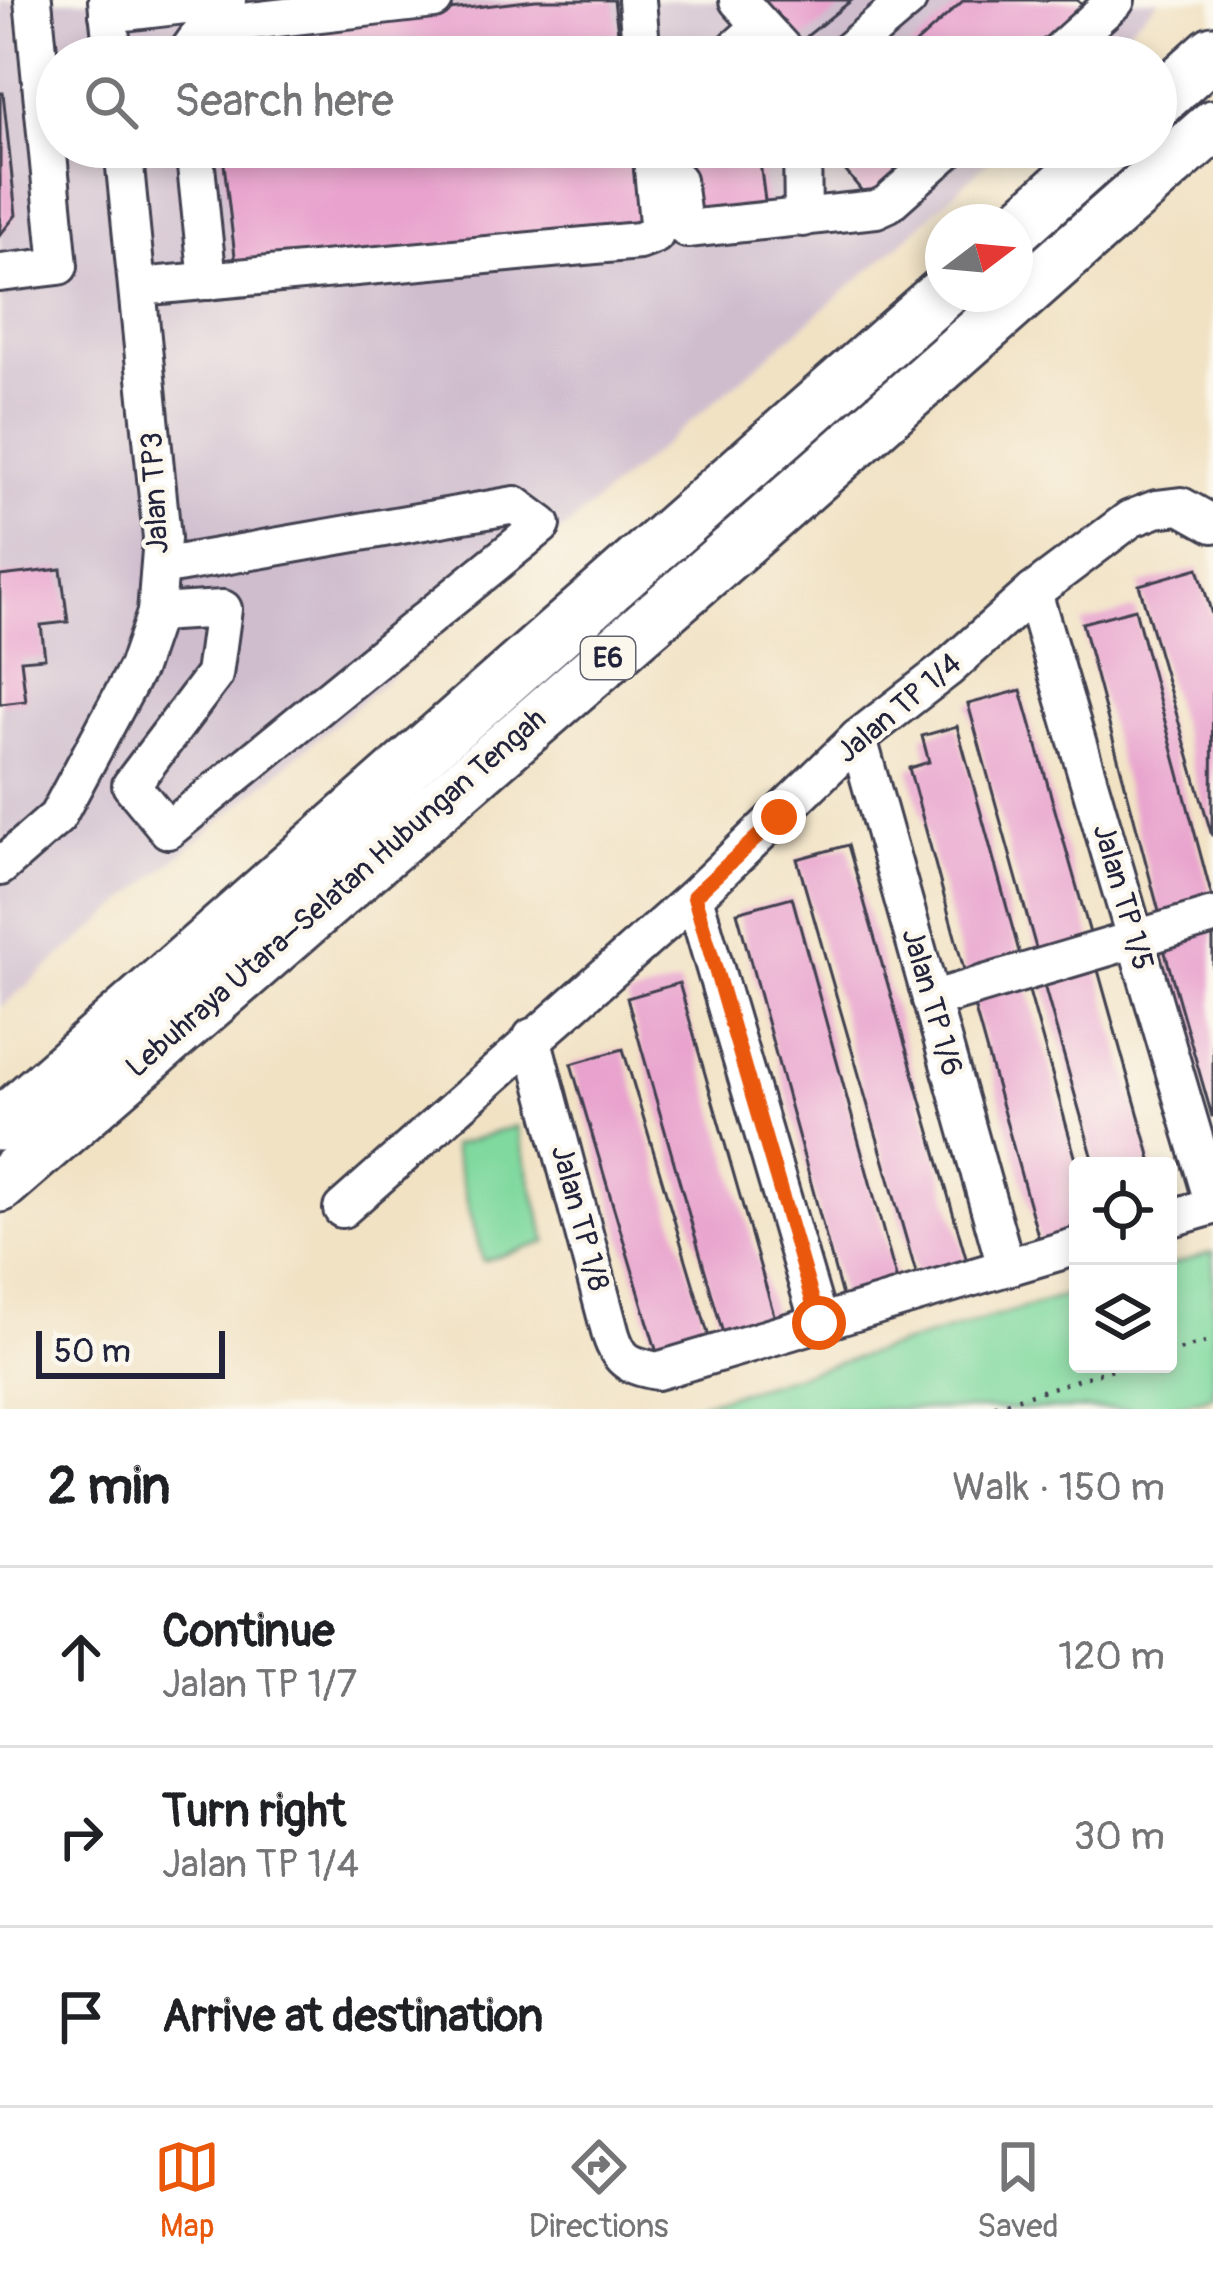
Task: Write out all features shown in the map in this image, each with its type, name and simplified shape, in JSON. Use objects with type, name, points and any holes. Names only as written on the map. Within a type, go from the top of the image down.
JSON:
[{"type":"highway","points":[[1177,84],[1213,52]]},
{"type":"highway","name":"Lebuhraya Utara–Selatan Hubungan Tengah","points":[[1177,158],[1213,126]]},
{"type":"highway","points":[[1033,213],[1083,168]]},
{"type":"highway","name":"Lebuhraya Utara–Selatan Hubungan Tengah","points":[[0,1186],[1165,168]]},
{"type":"highway","name":"Lebuhraya Utara–Selatan Hubungan Tengah","points":[[0,1125],[925,309]]},
{"type":"street","points":[[33,0],[37,36]]},
{"type":"street","points":[[108,7],[226,0]]},
{"type":"street","points":[[199,36],[206,26],[434,0]]},
{"type":"street","points":[[637,0],[640,36]]},
{"type":"street","points":[[866,36],[908,0]]},
{"type":"street","points":[[1072,36],[1101,5]]},
{"type":"street","points":[[750,13],[771,36]]},
{"type":"street","points":[[0,273],[59,266],[49,168]]},
{"type":"street","name":"Jalan TP3","points":[[0,867],[57,817],[137,668],[156,614],[162,538],[125,168]]},
{"type":"street","points":[[196,168],[208,281]]},
{"type":"street","points":[[139,287],[639,241],[656,235],[653,168]]},
{"type":"street","points":[[676,168],[687,229],[887,204],[927,168]]},
{"type":"street","points":[[802,168],[803,218]]},
{"type":"street","points":[[160,567],[223,555],[515,505],[542,525],[168,830],[131,785],[214,676],[223,609],[223,555]]},
{"type":"street","name":"Jalan TP 1/4","points":[[342,1209],[694,896],[859,738],[1034,592],[1143,514],[1180,506],[1213,524]]},
{"type":"street","name":"Jalan TP 1/5","points":[[1034,592],[1213,1204]]},
{"type":"street","points":[[156,614],[223,609]]},
{"type":"street","name":"Jalan TP 1/6","points":[[859,738],[1006,1267]]},
{"type":"street","points":[[0,848],[57,817]]},
{"type":"street","points":[[694,896],[819,1323],[1069,1249]]},
{"type":"street","points":[[931,1000],[1213,916]]},
{"type":"street","name":"Jalan TP 1/8","points":[[532,1037],[616,1352],[632,1367],[657,1371],[819,1323]]},
{"type":"street","points":[[1177,1217],[1213,1204]]},
{"type":"path","points":[[1177,1350],[1213,1340]]},
{"type":"path","points":[[983,1409],[1100,1373]]},
{"type":"shaded area","points":[[0,0],[1159,0],[1121,36],[36,36],[36,168],[981,168],[943,204],[925,204],[925,221],[0,1008]]},
{"type":"green space","points":[[516,1126],[547,1242],[483,1261],[452,1146]]},
{"type":"green space","points":[[1213,1252],[1213,1396],[1166,1409],[682,1409],[1069,1295],[1069,1373],[1177,1373],[1177,1263]]},
{"type":"building","points":[[536,0],[614,0],[618,36],[226,36]]},
{"type":"building","points":[[759,0],[852,0],[807,36],[789,36]]},
{"type":"building","points":[[964,0],[1077,0],[1083,6],[1049,36],[924,36]]},
{"type":"building","points":[[0,93],[16,215],[0,235]]},
{"type":"building","points":[[224,168],[634,168],[641,226],[237,273]]},
{"type":"building","points":[[679,168],[761,168],[766,208],[685,218]]},
{"type":"building","points":[[843,168],[904,168],[870,201]]},
{"type":"building","points":[[1198,568],[1213,618],[1212,836],[1139,585]]},
{"type":"building","points":[[61,569],[68,622],[41,625],[45,658],[21,660],[26,701],[0,704],[0,576]]},
{"type":"building","points":[[1135,609],[1213,901],[1162,923],[1082,623]]},
{"type":"building","points":[[1021,690],[1093,944],[1039,959],[968,704]]},
{"type":"building","points":[[957,726],[1023,966],[967,981],[909,768],[929,762],[922,736]]},
{"type":"building","points":[[848,845],[968,1265],[918,1280],[797,859]]},
{"type":"building","points":[[792,897],[898,1285],[843,1300],[737,912]]},
{"type":"building","points":[[1213,928],[1213,1116],[1212,1116],[1162,942]]},
{"type":"building","points":[[1096,963],[1150,1157],[1092,1157],[1042,978]]},
{"type":"building","points":[[679,983],[776,1322],[724,1337],[627,998]]},
{"type":"building","points":[[1027,984],[1075,1157],[1069,1157],[1069,1235],[1040,1243],[972,999]]},
{"type":"building","points":[[623,1049],[709,1337],[657,1353],[571,1064]]},
{"type":"route","points":[[779,817],[694,896],[819,1323]]}]
